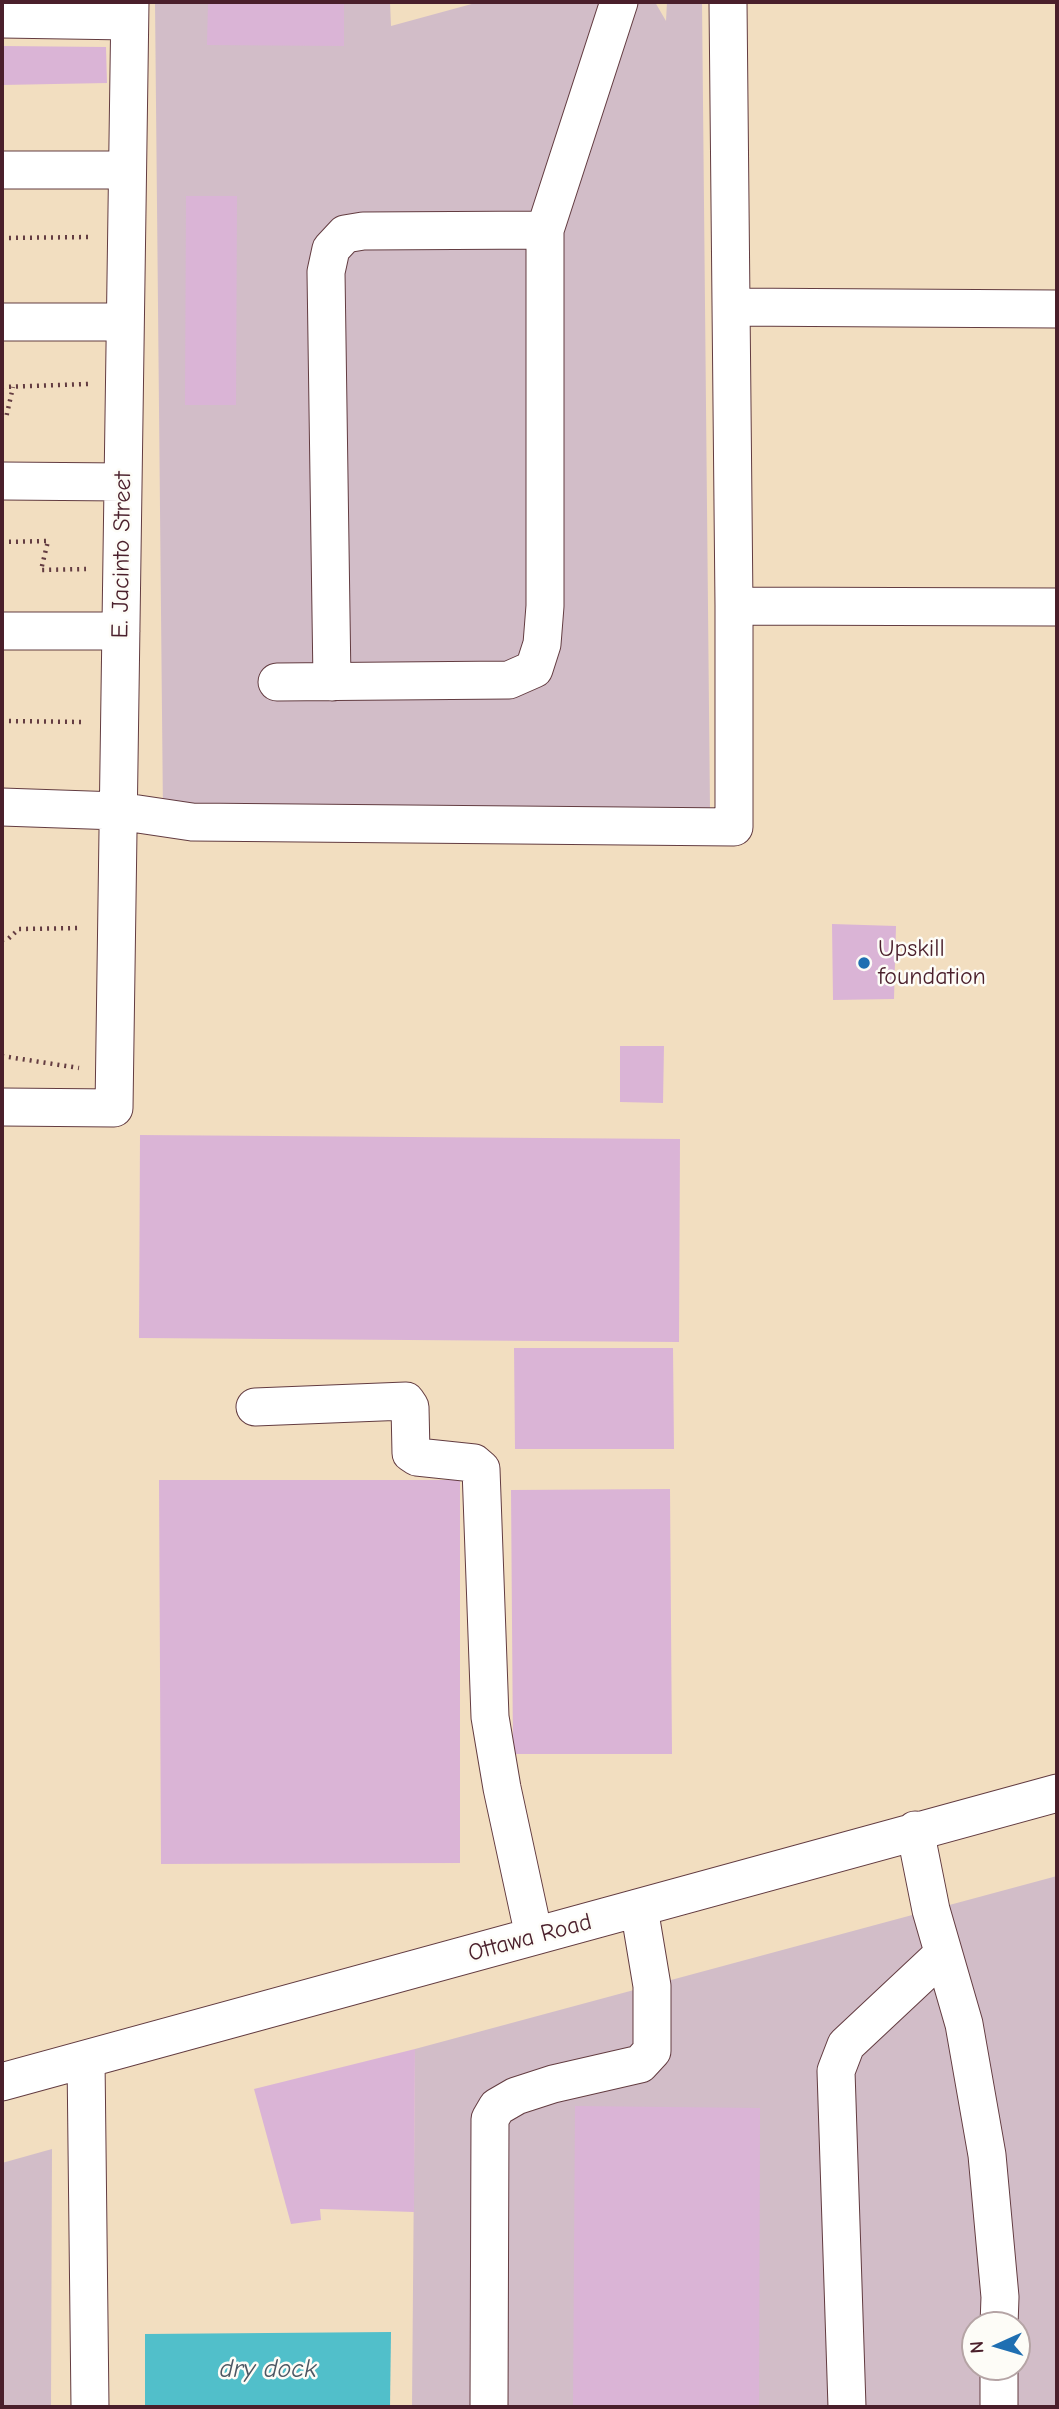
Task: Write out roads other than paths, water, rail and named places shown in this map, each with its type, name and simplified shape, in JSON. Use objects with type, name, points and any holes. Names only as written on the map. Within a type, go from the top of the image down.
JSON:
[{"type":"street","points":[[277,682],[509,680],[534,669],[542,644],[545,606],[545,230],[619,2]]},
{"type":"street","points":[[2,807],[118,811],[192,822],[734,827],[728,2]]},
{"type":"street","points":[[2,19],[130,11]]},
{"type":"street","name":"E. Jacinto Street","points":[[2,1107],[115,1091],[130,11]]},
{"type":"street","points":[[2,170],[127,170]]},
{"type":"street","points":[[332,682],[326,272],[331,249],[345,234],[363,231],[545,230]]},
{"type":"street","points":[[731,307],[1057,309]]},
{"type":"street","points":[[2,323],[125,322]]},
{"type":"street","points":[[2,481],[123,482]]},
{"type":"street","points":[[734,606],[1057,607]]},
{"type":"street","points":[[2,631],[121,631]]},
{"type":"street","points":[[256,1407],[406,1401],[410,1408],[411,1453],[417,1457],[474,1463],[481,1469],[490,1717],[502,1788],[534,1937]]},
{"type":"street","name":"Ottawa Road","points":[[2,2082],[1057,1793]]},
{"type":"street","points":[[915,1830],[943,1955],[964,2024],[987,2155],[1000,2311]]},
{"type":"street","points":[[489,2407],[490,2119],[497,2107],[516,2096],[553,2084],[640,2064],[652,2051],[652,1986],[639,1908]]},
{"type":"street","points":[[847,2407],[836,2071],[846,2045],[943,1955]]},
{"type":"street","points":[[86,2059],[90,2407]]},
{"type":"street","points":[[999,2381],[999,2407]]},
{"type":"water","name":"dry dock","points":[[391,2332],[390,2407],[145,2407],[145,2334]]},
{"type":"place","name":"Upskill foundation","points":[[864,963]]}]
